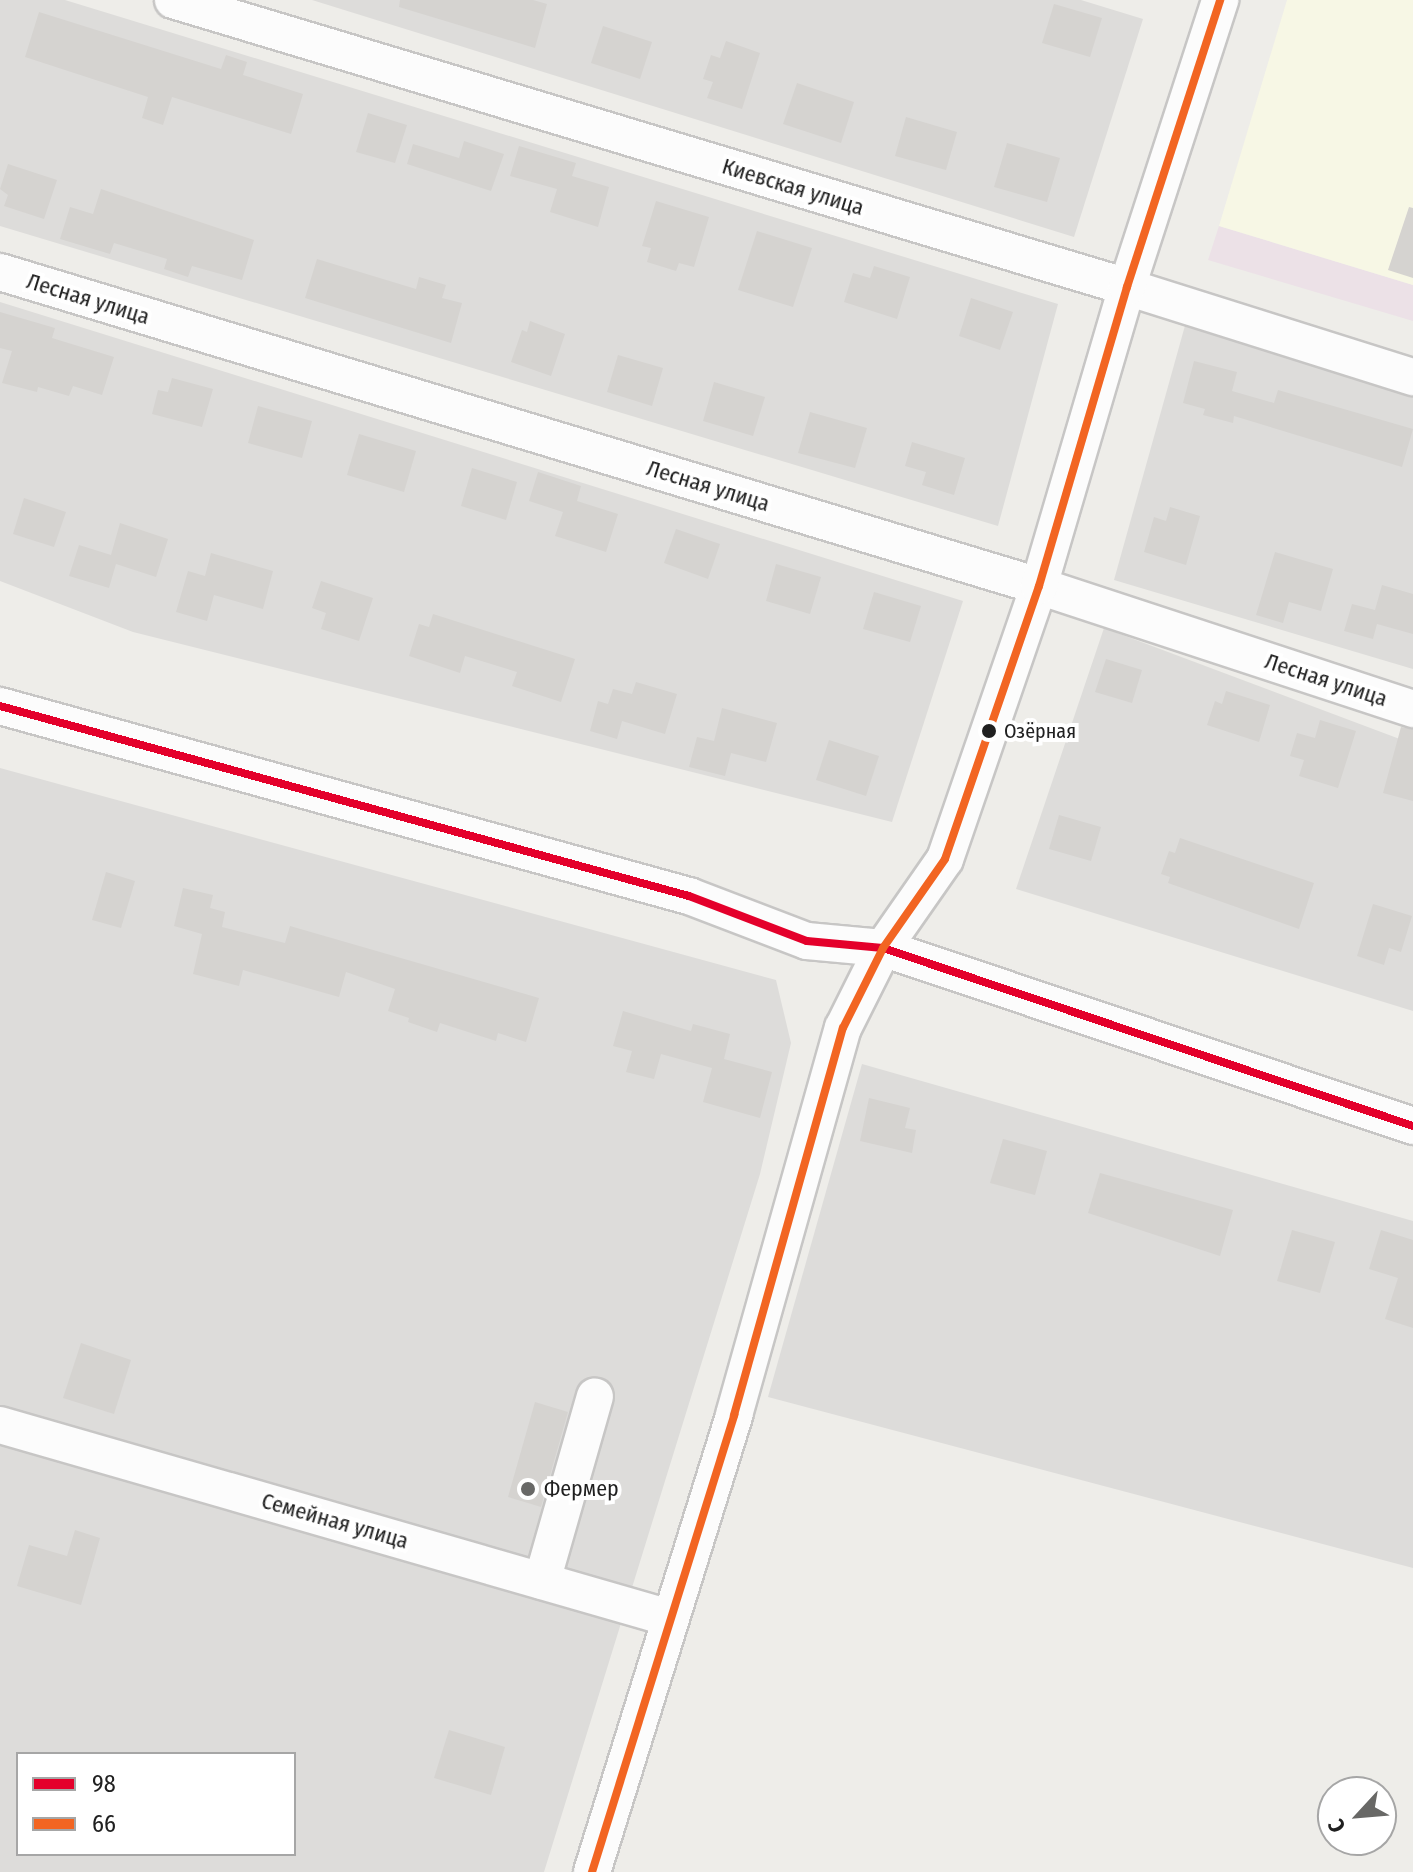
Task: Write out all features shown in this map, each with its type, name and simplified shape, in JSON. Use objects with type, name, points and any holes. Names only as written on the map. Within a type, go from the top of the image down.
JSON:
[{"type":"street","name":"Киевская улица","points":[[173,0],[1127,287],[1413,377]]},
{"type":"street","points":[[592,1872],[734,1415],[843,1028],[883,948],[945,859],[1039,586],[1127,287],[1220,0]]},
{"type":"street","name":"Лесная улица","points":[[0,272],[1039,586],[1413,709]]},
{"type":"street","points":[[0,706],[689,896],[807,941],[883,948],[1413,1126]]},
{"type":"street","points":[[542,1581],[595,1396]]},
{"type":"street","name":"Семейная улица","points":[[0,1425],[670,1618]]},
{"type":"shaded area","points":[[0,0],[65,0],[1058,304],[998,526],[0,226]]},
{"type":"shaded area","points":[[312,0],[1081,0],[1143,19],[1074,237]]},
{"type":"shaded area","points":[[1287,0],[1413,0],[1413,285],[1219,226]]},
{"type":"shaded area","points":[[1219,226],[1413,285],[1413,321],[1208,260]]},
{"type":"shaded area","points":[[0,302],[963,601],[892,822],[133,632],[0,581]]},
{"type":"shaded area","points":[[1186,322],[1413,394],[1413,669],[1114,580]]},
{"type":"shaded area","points":[[1104,628],[1413,744],[1413,1011],[1016,889]]},
{"type":"shaded area","points":[[0,768],[776,980],[791,1043],[760,1174],[544,1872],[0,1872]]},
{"type":"shaded area","points":[[862,1064],[1413,1221],[1413,1568],[768,1397]]},
{"type":"building","points":[[400,0],[533,0],[547,4],[535,48],[399,7]]},
{"type":"building","points":[[1054,4],[1102,18],[1090,57],[1042,43]]},
{"type":"building","points":[[39,12],[221,69],[226,55],[247,62],[243,75],[303,94],[291,134],[172,97],[163,125],[142,118],[148,97],[25,57]]},
{"type":"building","points":[[603,26],[652,42],[640,79],[591,63]]},
{"type":"building","points":[[726,41],[760,53],[742,109],[707,98],[713,82],[703,79],[711,55],[720,58]]},
{"type":"building","points":[[797,83],[854,102],[841,143],[783,124]]},
{"type":"building","points":[[368,113],[407,125],[395,163],[356,152]]},
{"type":"building","points":[[906,117],[957,132],[946,170],[895,156]]},
{"type":"building","points":[[464,141],[504,154],[491,191],[407,164],[413,144],[459,158]]},
{"type":"building","points":[[1007,143],[1060,158],[1047,202],[994,187]]},
{"type":"building","points":[[519,146],[576,163],[572,176],[609,187],[598,227],[550,212],[557,189],[510,176]]},
{"type":"building","points":[[8,164],[57,180],[44,219],[4,206],[8,195],[0,189]]},
{"type":"building","points":[[101,189],[254,240],[242,280],[192,266],[188,277],[164,269],[167,259],[114,243],[110,254],[60,239],[70,207],[93,214]]},
{"type":"building","points":[[656,201],[709,217],[694,267],[679,263],[676,271],[647,262],[651,248],[642,246]]},
{"type":"building","points":[[1409,207],[1413,208],[1413,278],[1388,270]]},
{"type":"building","points":[[757,231],[812,248],[793,307],[738,290]]},
{"type":"building","points":[[317,259],[416,289],[419,277],[446,285],[442,298],[462,303],[451,343],[305,298]]},
{"type":"building","points":[[874,266],[910,277],[897,319],[844,302],[853,273],[870,278]]},
{"type":"building","points":[[971,298],[1013,312],[1000,350],[959,336]]},
{"type":"building","points":[[0,312],[55,328],[52,338],[114,357],[102,395],[73,386],[69,396],[38,387],[37,392],[2,383],[12,351],[0,348]]},
{"type":"building","points":[[530,321],[565,334],[551,376],[511,362],[522,330],[527,332]]},
{"type":"building","points":[[618,355],[663,368],[652,406],[607,392]]},
{"type":"building","points":[[1194,361],[1237,372],[1232,391],[1274,403],[1278,390],[1413,429],[1402,467],[1234,416],[1233,423],[1203,415],[1205,409],[1183,403]]},
{"type":"building","points":[[172,378],[213,389],[202,427],[152,414],[158,390],[168,392]]},
{"type":"building","points":[[714,382],[765,397],[753,436],[703,421]]},
{"type":"building","points":[[258,406],[312,421],[302,458],[248,443]]},
{"type":"building","points":[[810,412],[867,428],[855,468],[798,453]]},
{"type":"building","points":[[359,434],[416,451],[404,492],[347,475]]},
{"type":"building","points":[[912,442],[965,458],[954,495],[922,485],[926,472],[905,466]]},
{"type":"building","points":[[472,468],[517,482],[506,520],[461,506]]},
{"type":"building","points":[[538,472],[581,486],[577,501],[618,514],[606,552],[555,536],[563,512],[529,501]]},
{"type":"building","points":[[24,498],[66,512],[54,547],[13,534]]},
{"type":"building","points":[[1170,507],[1200,516],[1186,565],[1144,552],[1154,517],[1166,521]]},
{"type":"building","points":[[120,523],[168,539],[156,577],[116,564],[109,588],[69,576],[79,545],[111,555]]},
{"type":"building","points":[[676,529],[720,544],[708,579],[664,563]]},
{"type":"building","points":[[1275,552],[1333,569],[1321,611],[1289,602],[1283,623],[1256,615]]},
{"type":"building","points":[[211,553],[273,571],[263,609],[214,595],[207,621],[176,612],[188,571],[205,576]]},
{"type":"building","points":[[776,564],[821,577],[810,614],[766,601]]},
{"type":"building","points":[[321,581],[373,598],[359,641],[321,629],[326,613],[312,608]]},
{"type":"building","points":[[1382,585],[1413,594],[1413,634],[1377,624],[1373,639],[1344,631],[1352,604],[1375,610]]},
{"type":"building","points":[[874,592],[921,606],[910,642],[863,629]]},
{"type":"building","points":[[433,614],[575,659],[561,702],[512,686],[517,672],[465,656],[460,673],[409,656],[419,624],[429,627]]},
{"type":"building","points":[[1106,659],[1142,670],[1132,703],[1095,692]]},
{"type":"building","points":[[636,682],[677,694],[665,734],[622,721],[617,739],[590,731],[598,701],[608,704],[613,689],[632,694]]},
{"type":"building","points":[[1226,691],[1270,705],[1259,742],[1207,725],[1215,701],[1222,704]]},
{"type":"building","points":[[722,708],[777,723],[766,762],[731,753],[725,776],[689,767],[697,737],[714,741]]},
{"type":"building","points":[[1320,720],[1356,731],[1338,788],[1299,776],[1304,760],[1290,756],[1297,733],[1315,738]]},
{"type":"building","points":[[1401,727],[1413,729],[1413,801],[1383,793]]},
{"type":"building","points":[[829,740],[879,756],[866,796],[816,780]]},
{"type":"building","points":[[1059,815],[1101,827],[1091,861],[1049,849]]},
{"type":"building","points":[[1180,838],[1314,883],[1299,929],[1168,883],[1170,877],[1161,874],[1169,851],[1175,853]]},
{"type":"building","points":[[106,872],[135,881],[121,928],[92,920]]},
{"type":"building","points":[[183,888],[213,895],[210,908],[225,912],[222,927],[285,943],[290,926],[539,998],[526,1042],[498,1033],[496,1041],[440,1023],[437,1032],[408,1022],[409,1018],[388,1011],[395,989],[346,972],[339,997],[243,970],[239,986],[193,974],[202,934],[174,926]]},
{"type":"building","points":[[1373,904],[1412,916],[1401,952],[1389,948],[1384,965],[1357,956]]},
{"type":"building","points":[[623,1011],[691,1031],[693,1024],[730,1034],[724,1059],[772,1072],[760,1118],[703,1102],[712,1068],[661,1054],[654,1079],[626,1072],[632,1051],[613,1046]]},
{"type":"building","points":[[869,1098],[910,1108],[905,1128],[916,1130],[912,1153],[860,1141]]},
{"type":"building","points":[[1003,1139],[1047,1151],[1035,1195],[990,1183]]},
{"type":"building","points":[[1100,1173],[1233,1210],[1220,1256],[1088,1213]]},
{"type":"building","points":[[1292,1230],[1335,1242],[1320,1293],[1277,1281]]},
{"type":"building","points":[[1381,1230],[1413,1240],[1413,1328],[1385,1319],[1398,1278],[1369,1269]]},
{"type":"building","points":[[81,1343],[131,1360],[114,1414],[63,1398]]},
{"type":"building","points":[[535,1402],[568,1412],[541,1507],[508,1497]]},
{"type":"building","points":[[75,1530],[100,1538],[81,1605],[17,1586],[29,1545],[67,1556]]},
{"type":"building","points":[[449,1730],[505,1747],[491,1795],[434,1778]]},
{"type":"transit line","name":"66","points":[[592,1872],[734,1415],[843,1028],[883,948],[945,859],[1039,586],[1127,287],[1220,0]]},
{"type":"transit line","name":"98","points":[[0,706],[689,896],[807,941],[883,948],[1413,1126]]},
{"type":"place","name":"Озёрная","points":[[989,731]]},
{"type":"place","name":"Фермер","points":[[528,1489]]}]
